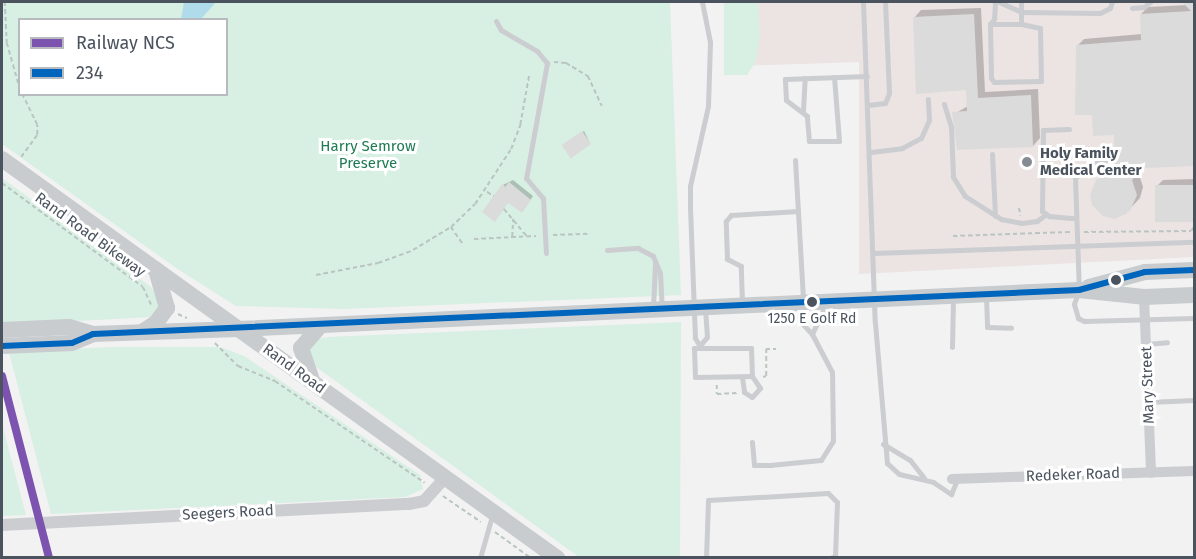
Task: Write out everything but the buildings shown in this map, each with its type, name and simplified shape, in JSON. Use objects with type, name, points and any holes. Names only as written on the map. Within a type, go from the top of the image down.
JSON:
[{"type":"main road","name":"Rand Road","points":[[7,163],[557,558]]},
{"type":"main road","points":[[142,332],[156,323],[167,308],[156,270]]},
{"type":"main road","points":[[1079,290],[1145,272],[1194,270]]},
{"type":"main road","points":[[2,330],[69,327],[93,334],[320,326],[1079,290],[1144,297],[1194,295]]},
{"type":"main road","points":[[313,383],[304,367],[301,348],[320,326]]},
{"type":"main road","points":[[2,346],[72,343],[93,334]]},
{"type":"street","name":"Mary Street","points":[[1144,297],[1151,473]]},
{"type":"street","name":"Redeker Road","points":[[954,479],[1194,471]]},
{"type":"street","name":"Seegers Road","points":[[2,525],[409,504],[424,501],[445,478]]},
{"type":"lane","points":[[701,346],[707,337],[700,309],[690,186],[705,128],[710,68],[709,33],[702,2]]},
{"type":"lane","points":[[863,2],[871,152],[874,300],[884,444],[887,463],[899,474],[924,478]]},
{"type":"lane","points":[[868,105],[885,103],[890,93],[885,2]]},
{"type":"lane","points":[[990,24],[1021,24],[1040,28],[1041,81],[994,82],[990,24],[994,19],[997,2],[1021,12],[1100,13],[1110,8],[1112,2]]},
{"type":"lane","points":[[1021,2],[1021,24]]},
{"type":"lane","points":[[1132,8],[1144,7],[1150,2]]},
{"type":"lane","points":[[496,21],[501,30],[537,51],[547,63],[526,178],[543,198],[546,253]]},
{"type":"lane","points":[[834,77],[839,141],[809,141],[807,116],[786,100],[785,79],[805,78],[834,77],[867,76]]},
{"type":"lane","points":[[803,111],[805,78]]},
{"type":"lane","points":[[871,152],[902,148],[921,138],[930,120],[928,99]]},
{"type":"lane","points":[[944,104],[951,127],[953,177],[965,196],[995,216],[1022,223],[1037,220],[1046,214]]},
{"type":"lane","points":[[1069,129],[1043,130],[1042,211],[1046,214],[1074,218]]},
{"type":"lane","points":[[992,154],[995,216]]},
{"type":"lane","points":[[1110,159],[1091,162],[1076,178],[1074,218],[1079,290],[1074,304],[1078,318],[1145,321],[1194,318]]},
{"type":"lane","points":[[795,160],[804,304]]},
{"type":"lane","points":[[742,307],[741,266],[727,259],[726,221],[731,215],[798,211]]},
{"type":"lane","points":[[873,253],[1076,248],[1194,242]]},
{"type":"lane","points":[[607,250],[638,248],[648,251],[655,264],[658,311]]},
{"type":"lane","points":[[986,295],[987,327],[1011,328]]},
{"type":"lane","points":[[952,347],[953,296]]},
{"type":"lane","points":[[812,334],[826,302]]},
{"type":"lane","points":[[752,442],[754,465],[813,462],[830,451],[832,372],[812,334],[785,304]]},
{"type":"lane","points":[[700,309],[695,338],[701,346]]},
{"type":"lane","points":[[1146,344],[1167,342]]},
{"type":"lane","points":[[742,376],[744,392],[752,397],[760,388],[752,376],[751,348],[701,346],[694,348],[695,378],[742,376],[752,376]]},
{"type":"lane","points":[[1148,402],[1194,400]]},
{"type":"lane","points":[[884,444],[910,460],[924,478],[951,495],[954,479]]},
{"type":"lane","points":[[706,558],[708,500],[828,493],[837,502],[835,556],[830,558]]},
{"type":"lane","points":[[480,558],[493,512]]},
{"type":"lane","points":[[736,558],[785,558]]},
{"type":"path","points":[[5,2],[8,43],[18,81]]},
{"type":"path","points":[[547,63],[566,63],[580,69],[596,87],[602,106]]},
{"type":"path","points":[[316,275],[396,257],[451,227],[486,191],[501,169],[520,125],[529,75]]},
{"type":"path","points":[[7,163],[37,135],[37,125],[23,96]]},
{"type":"path","name":"Rand Road Bikeway","points":[[2,183],[143,286],[155,310]]},
{"type":"path","points":[[486,191],[494,196]]},
{"type":"path","points":[[504,209],[528,237]]},
{"type":"path","points":[[512,237],[513,218]]},
{"type":"path","points":[[451,227],[463,243]]},
{"type":"path","points":[[953,236],[1191,231],[1194,227]]},
{"type":"path","points":[[474,239],[588,234]]},
{"type":"path","points":[[220,347],[238,366],[275,381],[424,482]]},
{"type":"shaded area","name":"Holy Family Medical Center","points":[[736,2],[1194,2],[1194,257],[859,274],[859,62],[736,66]]},
{"type":"green space","name":"Harry Semrow Preserve","points":[[2,2],[670,2],[681,295],[344,309],[236,306],[176,268],[2,144]]},
{"type":"green space","points":[[724,2],[758,2],[760,35],[756,61],[747,75],[724,75]]},
{"type":"green space","points":[[2,178],[151,287],[162,304],[153,317],[2,325]]},
{"type":"green space","points":[[681,322],[680,557],[579,557],[312,364],[308,348],[317,339],[329,337]]},
{"type":"green space","points":[[112,347],[220,347],[244,356],[420,475],[423,489],[405,497],[51,514],[9,352]]},
{"type":"green space","points":[[2,424],[26,515],[2,516]]},
{"type":"water","points":[[184,2],[216,2],[202,18],[181,18]]},
{"type":"rail line","name":"NCS","points":[[2,376],[49,558]]},
{"type":"transit line","name":"234","points":[[2,346],[72,343],[93,334],[1079,290],[1145,272],[1194,270]]},
{"type":"place","name":"Holy Family Medical Center","points":[[1027,162]]},
{"type":"place","name":"1250 E Golf Rd","points":[[812,302]]}]
